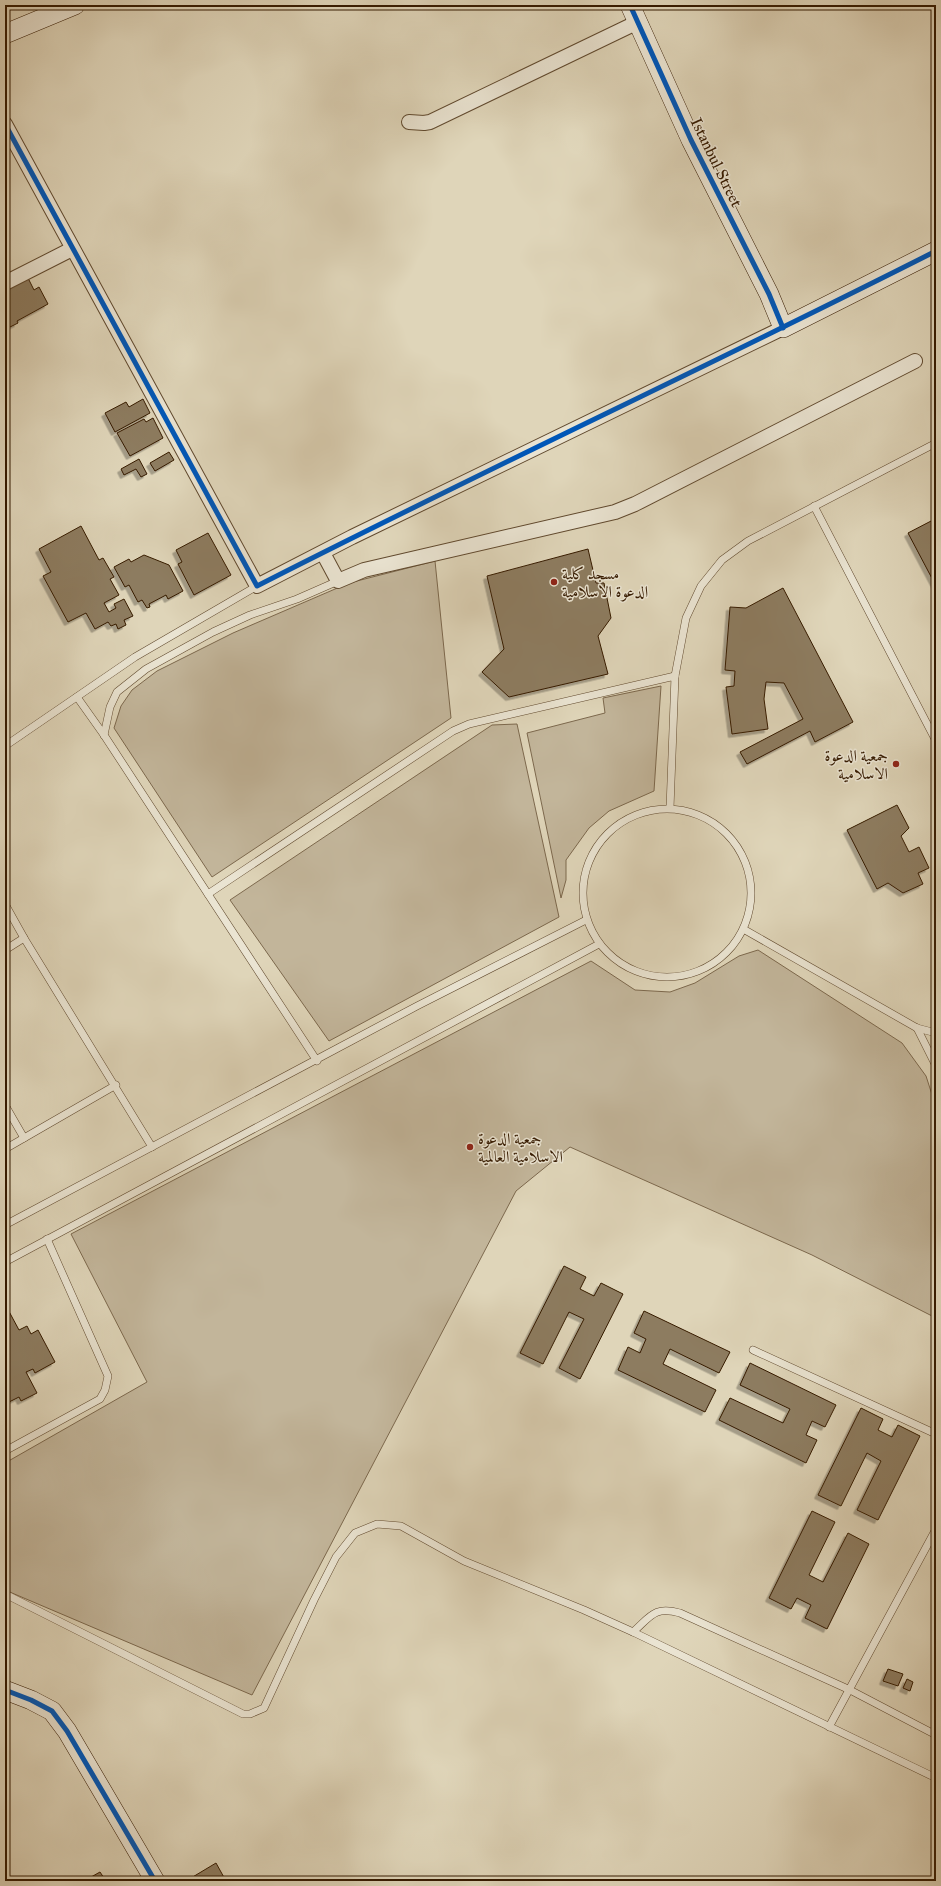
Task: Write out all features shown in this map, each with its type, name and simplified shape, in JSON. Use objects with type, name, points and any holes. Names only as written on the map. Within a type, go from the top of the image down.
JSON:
[{"type":"street","points":[[5,34],[75,5]]},
{"type":"street","name":"Istanbul Street","points":[[630,5],[690,140],[769,294],[783,328]]},
{"type":"street","points":[[409,122],[424,124],[430,122],[638,22]]},
{"type":"street","points":[[5,124],[72,249],[258,586],[783,328],[936,251]]},
{"type":"street","points":[[5,282],[72,249]]},
{"type":"street","points":[[323,553],[338,581],[364,570],[615,512],[635,504],[915,361]]},
{"type":"street","points":[[8,1695],[31,1700],[52,1712],[67,1731],[155,1881]]},
{"type":"lane","points":[[670,808],[675,676],[686,618],[701,586],[722,560],[748,541],[936,444]]},
{"type":"lane","points":[[814,506],[936,741]]},
{"type":"lane","points":[[104,734],[110,707],[117,692],[146,669],[212,632],[250,615],[297,599],[338,581]]},
{"type":"lane","points":[[5,746],[135,656],[258,586]]},
{"type":"lane","points":[[208,894],[453,731],[469,724],[675,676]]},
{"type":"lane","points":[[77,696],[104,734],[317,1061]]},
{"type":"lane","points":[[670,808],[711,820],[740,849],[753,889],[745,930],[717,964],[676,979],[632,971],[599,944],[586,920],[583,879],[599,842],[631,816],[670,808]]},
{"type":"lane","points":[[5,904],[24,938],[152,1147]]},
{"type":"lane","points":[[7,1222],[317,1061],[417,1006],[586,920]]},
{"type":"lane","points":[[745,930],[917,1028],[936,1033]]},
{"type":"lane","points":[[5,950],[24,938]]},
{"type":"lane","points":[[5,1262],[599,944]]},
{"type":"lane","points":[[917,1028],[936,1066]]},
{"type":"lane","points":[[5,1149],[116,1086]]},
{"type":"lane","points":[[5,1105],[24,1138]]},
{"type":"lane","points":[[5,1451],[100,1399],[106,1390],[108,1376],[47,1239]]},
{"type":"lane","points":[[753,1350],[936,1434]]},
{"type":"lane","points":[[5,1594],[243,1714],[250,1714],[264,1708],[314,1600],[336,1557],[356,1533],[377,1524],[401,1526],[464,1560],[633,1632],[936,1778]]},
{"type":"lane","points":[[829,1727],[936,1529]]},
{"type":"lane","points":[[633,1632],[657,1611],[668,1609],[680,1612],[850,1690],[936,1735]]},
{"type":"shaded area","points":[[435,561],[451,718],[212,877],[114,728],[121,706],[132,690],[157,671],[233,633],[349,583]]},
{"type":"shaded area","points":[[661,686],[654,791],[609,811],[589,828],[566,860],[566,880],[561,898],[527,733],[605,713],[603,698]]},
{"type":"shaded area","points":[[517,724],[559,917],[329,1041],[230,900],[492,725]]},
{"type":"shaded area","points":[[758,950],[902,1043],[926,1076],[936,1107],[936,1226],[934,1250],[936,1254],[936,1318],[812,1255],[570,1147],[516,1191],[252,1695],[5,1590],[5,1463],[147,1382],[71,1234],[591,961],[635,990],[670,992],[695,983],[739,956]]},
{"type":"building","points":[[28,278],[34,290],[39,287],[48,304],[17,321],[18,323],[10,327],[5,317],[5,285]]},
{"type":"building","points":[[143,399],[150,413],[115,432],[105,413],[126,402],[129,407]]},
{"type":"building","points":[[153,418],[163,438],[130,456],[117,433],[144,419],[146,422]]},
{"type":"building","points":[[169,452],[174,460],[155,471],[150,463]]},
{"type":"building","points":[[139,459],[147,474],[141,477],[136,469],[124,475],[121,469]]},
{"type":"building","points":[[933,520],[936,526],[936,586],[908,533]]},
{"type":"building","points":[[81,526],[99,560],[103,558],[114,577],[110,579],[119,595],[104,603],[109,612],[116,608],[114,604],[124,599],[133,616],[124,620],[126,625],[118,629],[116,624],[111,626],[108,622],[95,629],[86,613],[68,622],[43,576],[51,572],[39,549]]},
{"type":"building","points":[[208,533],[231,575],[194,595],[178,564],[182,562],[176,550]]},
{"type":"building","points":[[588,549],[596,583],[604,583],[611,618],[598,636],[608,674],[509,697],[482,672],[504,649],[487,576]]},
{"type":"building","points":[[144,555],[169,565],[183,591],[168,599],[166,595],[149,604],[150,607],[147,608],[142,600],[138,602],[129,585],[125,587],[114,567],[129,559],[131,562]]},
{"type":"building","points":[[783,588],[853,722],[815,742],[810,731],[747,764],[740,752],[803,719],[784,683],[766,682],[764,699],[768,729],[732,734],[726,687],[734,686],[735,671],[725,670],[730,607],[746,608]]},
{"type":"building","points":[[897,805],[909,828],[901,836],[909,852],[919,847],[929,868],[918,873],[923,884],[903,893],[888,883],[877,889],[847,830]]},
{"type":"building","points":[[564,1266],[586,1277],[580,1289],[594,1296],[601,1283],[623,1294],[580,1379],[559,1368],[584,1319],[569,1312],[543,1364],[520,1353]]},
{"type":"building","points":[[5,1304],[19,1330],[27,1326],[31,1334],[38,1330],[55,1362],[35,1373],[33,1369],[26,1372],[37,1393],[21,1401],[19,1397],[5,1404]]},
{"type":"building","points":[[644,1311],[730,1352],[719,1373],[670,1349],[663,1364],[716,1390],[705,1412],[618,1370],[628,1347],[640,1353],[646,1339],[634,1333]]},
{"type":"building","points":[[750,1363],[836,1405],[825,1427],[812,1421],[806,1435],[817,1440],[806,1463],[719,1420],[730,1398],[783,1423],[790,1409],[740,1385]]},
{"type":"building","points":[[861,1408],[883,1419],[878,1430],[892,1437],[898,1425],[920,1436],[878,1520],[857,1510],[881,1461],[867,1453],[841,1506],[818,1495]]},
{"type":"building","points":[[812,1511],[835,1522],[809,1575],[823,1582],[848,1533],[869,1544],[827,1629],[805,1618],[811,1605],[797,1598],[791,1609],[769,1598]]},
{"type":"building","points":[[888,1669],[903,1674],[898,1686],[883,1681]]},
{"type":"building","points":[[907,1679],[913,1682],[910,1691],[903,1688]]},
{"type":"building","points":[[216,1863],[226,1881],[186,1881]]},
{"type":"building","points":[[100,1872],[106,1881],[84,1881]]},
{"type":"cycle path","points":[[630,5],[691,140],[769,294],[783,328]]},
{"type":"cycle path","points":[[5,124],[257,586],[426,501],[936,251]]},
{"type":"cycle path","points":[[5,1690],[31,1700],[52,1711],[67,1731],[155,1881]]},
{"type":"place","name":"مسجد كلية الدعوة الاسلامية","points":[[554,582]]},
{"type":"place","name":"جمعية الدعوة الاسلامية","points":[[896,764]]},
{"type":"place","name":"جمعية الدعوة الاسلامية العالمية","points":[[470,1147]]}]
